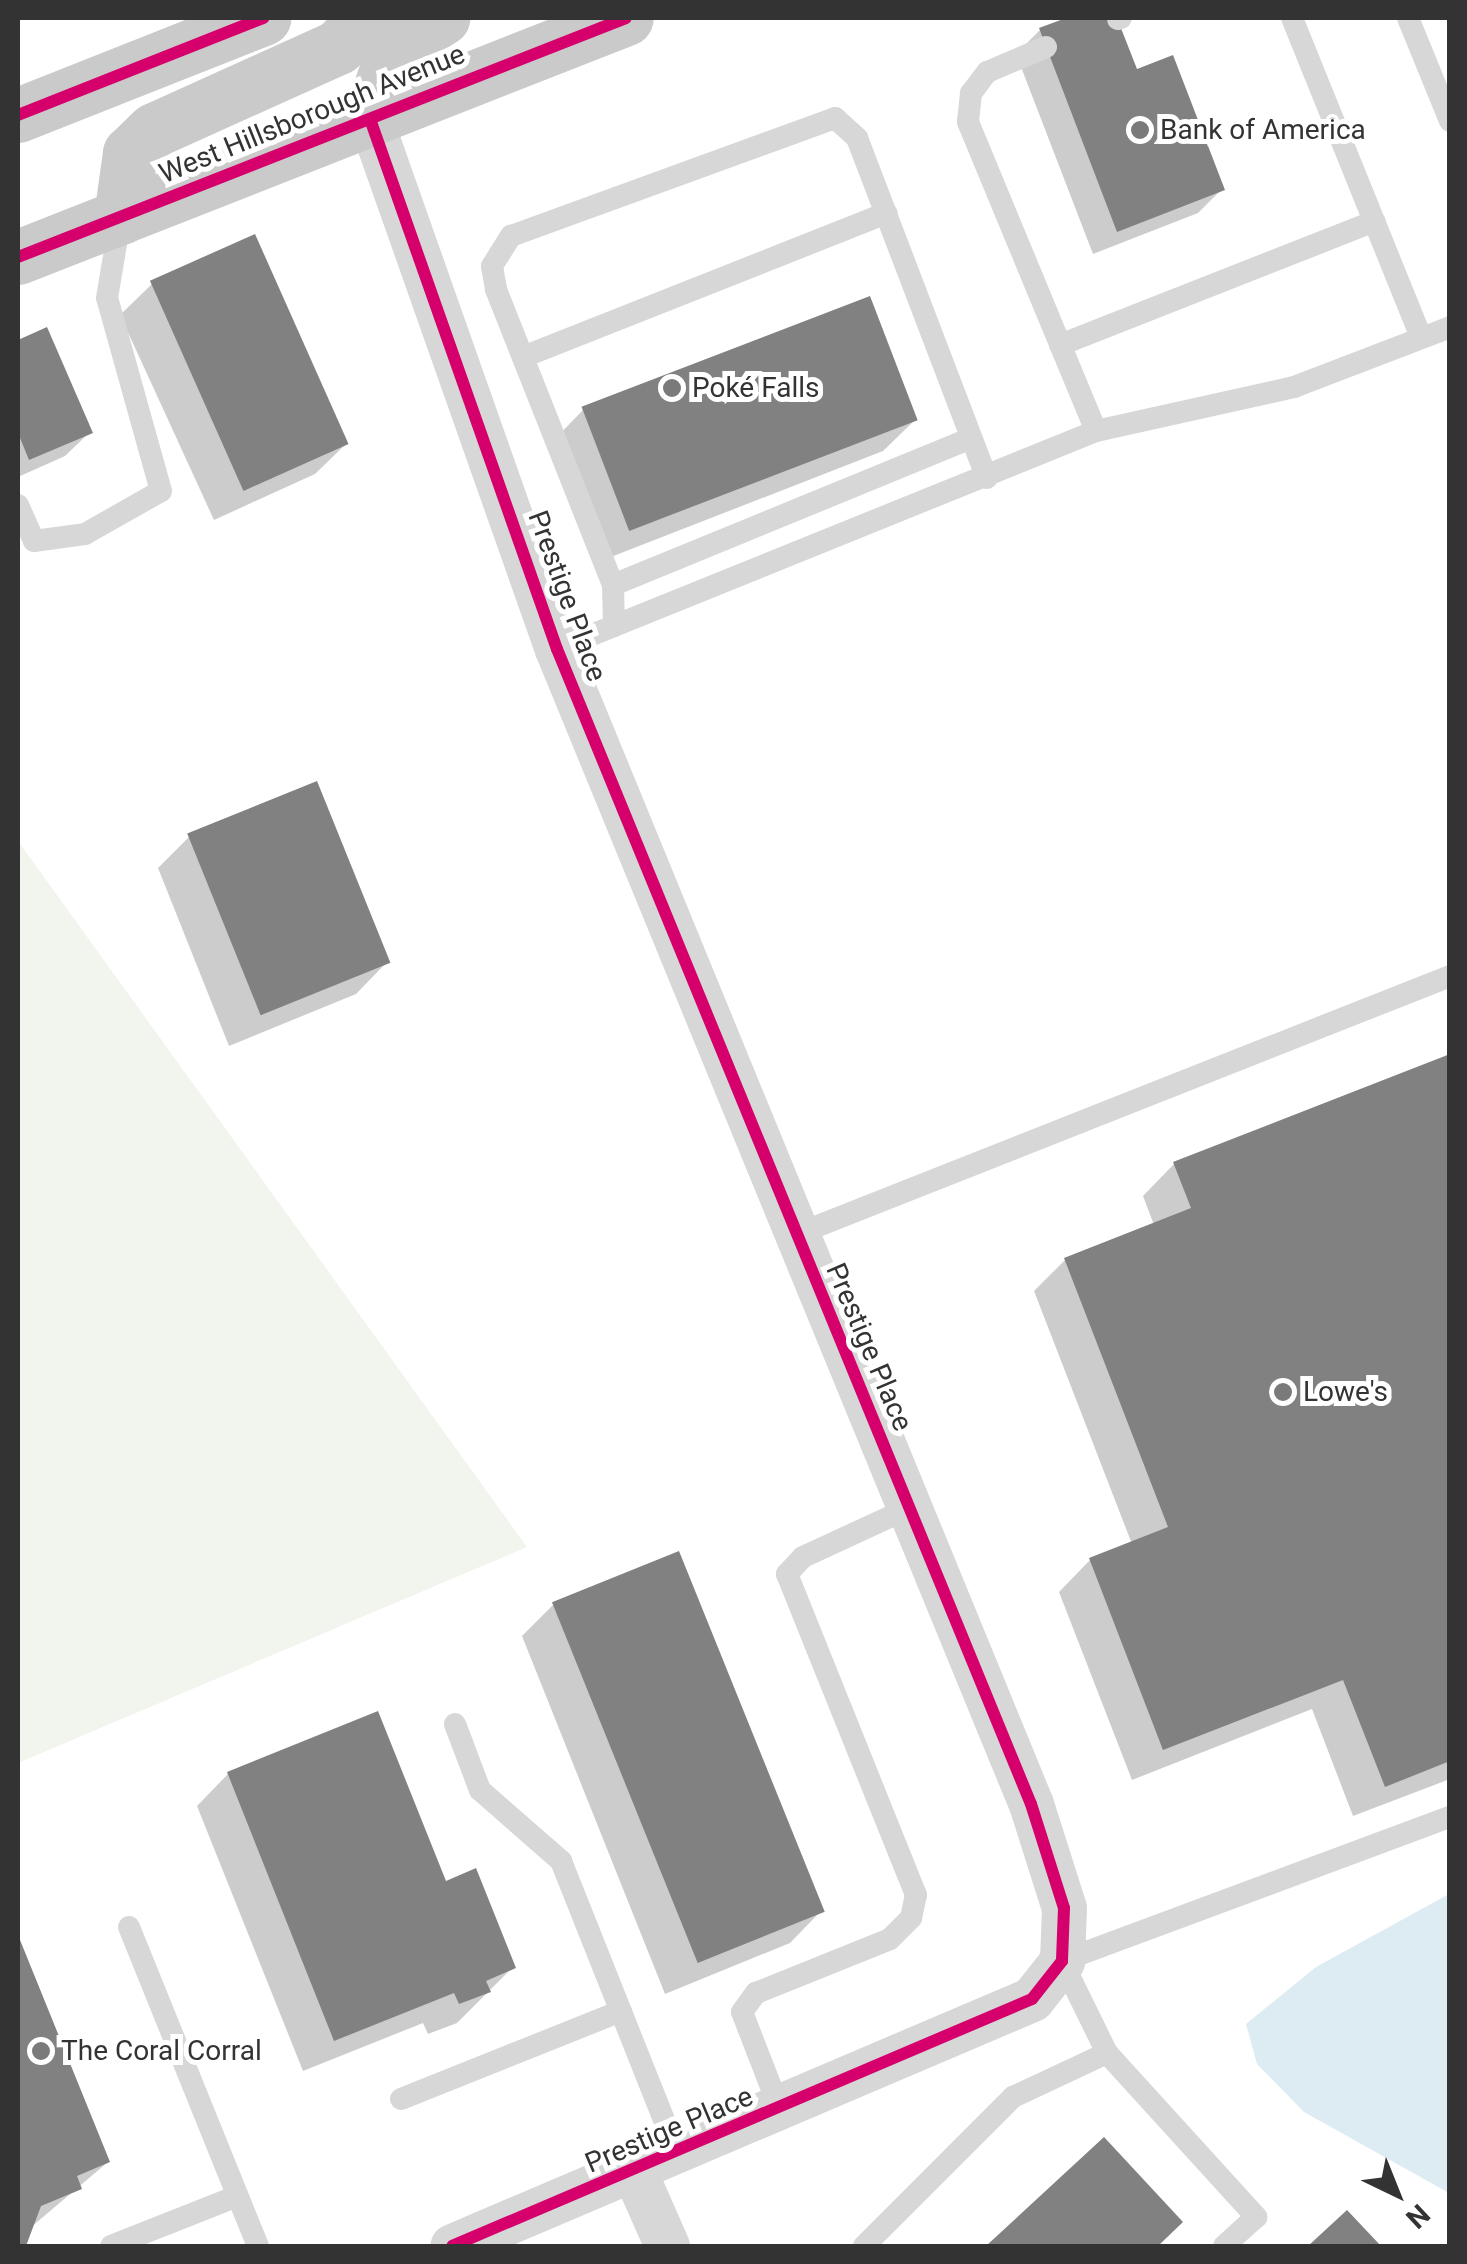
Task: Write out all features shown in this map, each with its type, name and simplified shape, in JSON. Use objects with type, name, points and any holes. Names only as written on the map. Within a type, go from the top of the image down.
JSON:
[{"type":"main road","points":[[18,115],[263,18]]},
{"type":"main road","points":[[121,217],[130,153],[154,130],[338,47],[365,18]]},
{"type":"main road","points":[[370,118],[394,48],[442,18]]},
{"type":"main road","name":"West Hillsborough Avenue","points":[[18,258],[626,18]]},
{"type":"street","name":"Prestige Place","points":[[370,118],[558,649],[1031,1804],[1064,1908],[1062,1961],[1032,2000],[635,2173],[452,2246]]},
{"type":"street","points":[[635,2173],[667,2246]]},
{"type":"lane","points":[[1292,18],[1421,338]]},
{"type":"lane","points":[[1408,18],[1450,121]]},
{"type":"lane","points":[[1046,47],[986,72],[971,93],[968,122],[1096,431]]},
{"type":"lane","points":[[614,626],[613,585],[522,357],[492,266],[511,236],[820,118],[835,118],[856,138],[987,478]]},
{"type":"lane","points":[[522,357],[886,214]]},
{"type":"lane","points":[[18,505],[34,541],[85,534],[161,491],[107,298],[121,217]]},
{"type":"lane","points":[[1060,346],[1374,221]]},
{"type":"lane","points":[[558,649],[1096,431],[1294,387],[1450,327]]},
{"type":"lane","points":[[613,585],[971,438]]},
{"type":"lane","points":[[795,1235],[1450,976]]},
{"type":"lane","points":[[780,2110],[742,2012],[756,1993],[890,1939],[911,1918],[916,1895],[787,1574],[803,1556],[908,1508]]},
{"type":"lane","points":[[455,1724],[480,1790],[561,1861],[678,2154]]},
{"type":"lane","points":[[1224,2246],[1256,2217],[1107,2053],[1062,1961],[1450,1816]]},
{"type":"lane","points":[[129,1927],[258,2246]]},
{"type":"lane","points":[[401,2099],[621,2011]]},
{"type":"lane","points":[[864,2246],[1013,2097],[1107,2053]]},
{"type":"lane","points":[[111,2246],[238,2196]]},
{"type":"shaded area","points":[[18,841],[527,1547],[18,1763]]},
{"type":"shaded area","points":[[1449,1894],[1449,2193],[1304,2112],[1257,2064],[1246,2024],[1316,1967]]},
{"type":"building","name":"Bank of America","points":[[1066,18],[1117,18],[1137,69],[1173,55],[1225,190],[1117,232],[1039,28]]},
{"type":"building","points":[[255,234],[349,444],[243,491],[150,281]]},
{"type":"building","points":[[870,296],[918,420],[629,531],[582,407]]},
{"type":"building","points":[[47,327],[93,433],[29,460],[18,433],[18,340]]},
{"type":"building","points":[[317,781],[390,963],[261,1015],[187,833]]},
{"type":"building","name":"Lowe's","points":[[1450,1054],[1450,1761],[1385,1787],[1343,1680],[1163,1750],[1089,1558],[1168,1527],[1064,1258],[1191,1208],[1173,1162]]},
{"type":"building","points":[[679,1551],[825,1912],[698,1963],[552,1602]]},
{"type":"building","points":[[378,1711],[446,1881],[476,1868],[516,1968],[486,1981],[491,1992],[459,2004],[454,1993],[334,2041],[227,1772]]},
{"type":"building","name":"The Coral Corral","points":[[18,1935],[110,2162],[77,2176],[82,2189],[41,2206],[26,2246],[18,2246]]},
{"type":"building","points":[[1104,2137],[1183,2222],[1158,2246],[986,2246]]},
{"type":"building","points":[[1347,2210],[1381,2246],[1308,2246]]},
{"type":"cycle path","points":[[18,115],[263,18]]},
{"type":"cycle path","points":[[18,257],[626,18]]},
{"type":"cycle path","points":[[370,119],[557,649],[1031,1804],[1064,1908],[1062,1961],[1032,1999],[452,2246]]},
{"type":"place","name":"Bank of America","points":[[1140,130]]},
{"type":"place","name":"Poké Falls","points":[[672,388]]},
{"type":"place","name":"Lowe's","points":[[1283,1392]]},
{"type":"place","name":"The Coral Corral","points":[[41,2051]]}]
